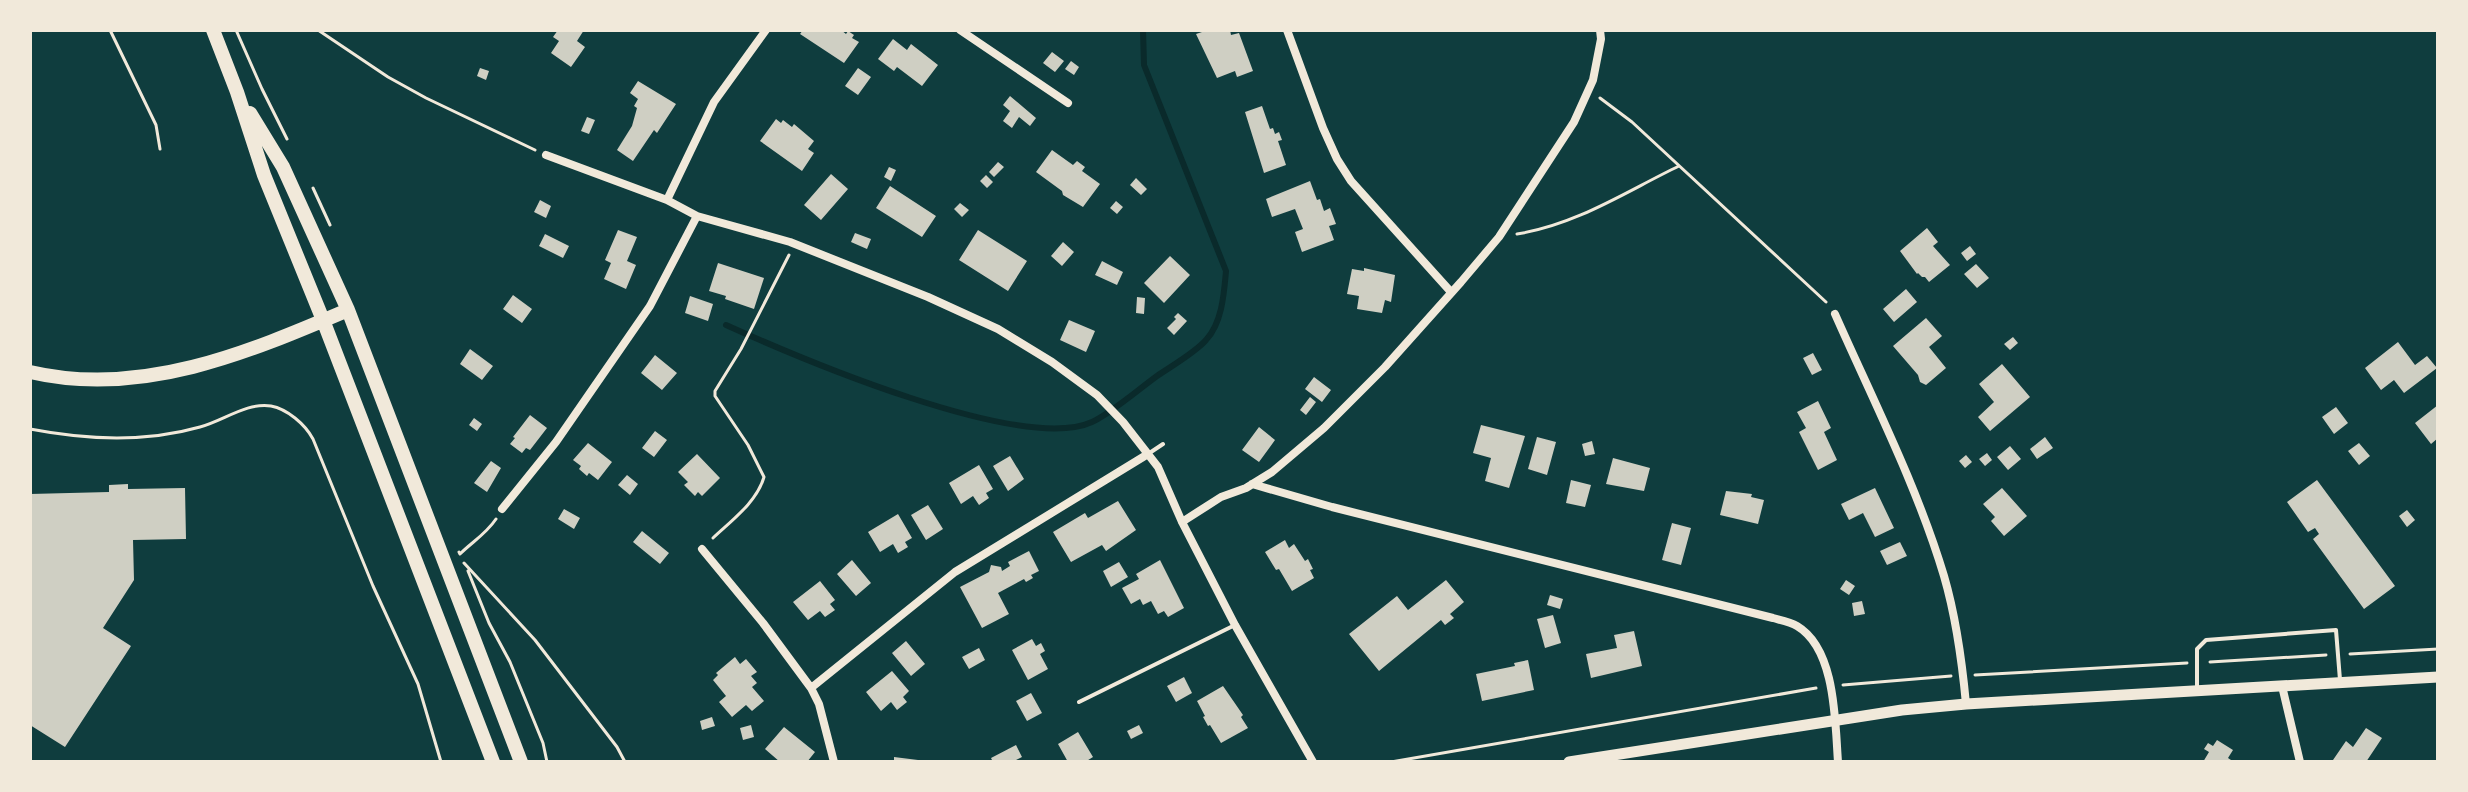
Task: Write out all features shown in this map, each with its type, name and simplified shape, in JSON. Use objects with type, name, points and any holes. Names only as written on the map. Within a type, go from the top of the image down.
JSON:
[{"type":"highway","points":[[213,30],[264,175],[493,762]]},
{"type":"highway","points":[[237,92],[283,167],[348,310],[521,762]]},
{"type":"highway","points":[[30,372],[72,381],[135,379],[173,373],[212,362],[348,310]]},
{"type":"street","points":[[667,200],[714,102],[766,30]]},
{"type":"street","points":[[960,30],[1068,103]]},
{"type":"street","points":[[1287,30],[1337,159],[1351,181],[1451,292]]},
{"type":"street","points":[[1182,522],[1221,497],[1246,488],[1272,472],[1324,428],[1385,367],[1499,237],[1574,122],[1589,90],[1601,39],[1600,30]]},
{"type":"street","points":[[546,155],[667,200],[697,216],[795,244],[928,297],[998,329],[1052,362],[1097,395],[1158,467],[1182,522],[1235,625],[1313,762]]},
{"type":"street","points":[[502,509],[556,442],[650,306],[697,216]]},
{"type":"street","points":[[1835,314],[1931,534],[1948,593],[1966,704]]},
{"type":"street","points":[[811,688],[955,572],[1148,454]]},
{"type":"street","points":[[1252,484],[1361,515],[1797,626],[1820,650],[1830,686],[1838,762]]},
{"type":"street","points":[[702,549],[811,688],[819,704],[834,762]]},
{"type":"street","points":[[1569,762],[1902,710],[2438,677]]},
{"type":"street","points":[[2282,686],[2300,762]]},
{"type":"lane","points":[[1148,454],[1163,444]]},
{"type":"lane","points":[[1079,702],[1235,625]]},
{"type":"lane","points":[[2197,691],[2197,649],[2206,640],[2336,630],[2340,682]]},
{"type":"path","points":[[110,30],[156,125],[160,149]]},
{"type":"path","points":[[318,30],[388,77],[426,98],[546,155]]},
{"type":"path","points":[[1589,90],[1632,122],[1819,293],[1835,314]]},
{"type":"path","points":[[1499,237],[1534,231],[1578,217],[1679,166]]},
{"type":"path","points":[[702,549],[762,487],[764,477],[748,445],[715,396],[718,384],[741,349],[795,244]]},
{"type":"path","points":[[30,429],[90,438],[139,439],[202,427],[256,406],[272,406],[288,413],[309,430],[373,586],[418,684],[441,762]]},
{"type":"path","points":[[460,554],[489,623],[510,662],[543,743],[547,762]]},
{"type":"path","points":[[466,567],[494,593],[535,640],[617,747],[625,762]]},
{"type":"path","points":[[1391,762],[1830,686],[1963,675],[2438,649]]},
{"type":"building","points":[[558,30],[584,30],[577,41],[585,47],[571,67],[551,53],[559,41],[553,37]]},
{"type":"building","points":[[803,30],[841,30],[846,34],[848,31],[859,42],[844,63],[800,34]]},
{"type":"building","points":[[1208,30],[1230,30],[1231,35],[1239,33],[1253,71],[1237,77],[1235,71],[1217,78],[1196,34]]},
{"type":"building","points":[[893,39],[907,50],[911,44],[938,65],[922,86],[897,67],[894,71],[878,59]]},
{"type":"building","points":[[1052,52],[1064,61],[1055,72],[1043,63]]},
{"type":"building","points":[[1071,61],[1079,67],[1074,75],[1065,69]]},
{"type":"building","points":[[480,68],[489,71],[486,80],[477,76]]},
{"type":"building","points":[[858,68],[871,77],[858,95],[845,86]]},
{"type":"building","points":[[638,81],[676,104],[633,161],[617,150],[632,126],[638,99],[630,93]]},
{"type":"building","points":[[1010,96],[1036,118],[1030,126],[1019,117],[1012,128],[1003,121],[1010,111],[1003,105]]},
{"type":"building","points":[[1262,106],[1270,129],[1273,128],[1275,134],[1279,132],[1282,140],[1278,141],[1286,165],[1264,173],[1245,112]]},
{"type":"building","points":[[587,117],[595,120],[589,134],[581,131]]},
{"type":"building","points":[[776,119],[792,127],[794,124],[814,141],[808,149],[814,153],[802,171],[760,141]]},
{"type":"building","points":[[1052,150],[1073,165],[1077,161],[1085,167],[1082,171],[1100,184],[1083,207],[1036,172]]},
{"type":"building","points":[[998,162],[1004,167],[994,177],[989,172]]},
{"type":"building","points":[[889,167],[896,170],[891,181],[884,177]]},
{"type":"building","points":[[831,174],[848,189],[821,220],[804,205]]},
{"type":"building","points":[[986,175],[993,182],[987,188],[980,181]]},
{"type":"building","points":[[1136,178],[1147,189],[1141,195],[1130,185]]},
{"type":"building","points":[[1310,181],[1317,200],[1320,199],[1324,211],[1330,208],[1336,224],[1329,226],[1334,240],[1302,252],[1295,232],[1303,229],[1295,209],[1272,217],[1266,199]]},
{"type":"building","points":[[890,186],[936,216],[922,237],[876,208]]},
{"type":"building","points":[[540,200],[551,206],[546,218],[534,212]]},
{"type":"building","points":[[1116,201],[1123,207],[1117,214],[1110,208]]},
{"type":"building","points":[[960,203],[969,210],[962,217],[954,209]]},
{"type":"building","points":[[1927,228],[1938,242],[1933,246],[1950,265],[1929,282],[1917,274],[1900,251]]},
{"type":"building","points":[[618,230],[637,237],[627,261],[636,265],[626,289],[604,279],[611,263],[605,260]]},
{"type":"building","points":[[978,230],[1027,261],[1008,291],[959,260]]},
{"type":"building","points":[[855,233],[871,239],[867,249],[851,242]]},
{"type":"building","points":[[545,234],[569,246],[563,258],[539,246]]},
{"type":"building","points":[[1063,242],[1074,252],[1062,266],[1051,256]]},
{"type":"building","points":[[1970,246],[1976,254],[1967,261],[1961,253]]},
{"type":"building","points":[[1170,256],[1190,275],[1164,303],[1144,283]]},
{"type":"building","points":[[1102,261],[1123,272],[1117,285],[1095,275]]},
{"type":"building","points":[[718,263],[764,278],[754,309],[709,291]]},
{"type":"building","points":[[1976,264],[1989,278],[1977,288],[1964,274]]},
{"type":"building","points":[[1364,268],[1395,275],[1391,302],[1385,300],[1382,313],[1357,309],[1359,296],[1347,294],[1352,269],[1364,271]]},
{"type":"building","points":[[1906,289],[1917,302],[1894,322],[1883,309]]},
{"type":"building","points":[[513,295],[532,309],[522,323],[503,309]]},
{"type":"building","points":[[690,296],[713,304],[708,321],[685,313]]},
{"type":"building","points":[[1137,297],[1145,298],[1144,314],[1136,313]]},
{"type":"building","points":[[1178,313],[1187,321],[1174,335],[1167,328]]},
{"type":"building","points":[[1926,318],[1942,336],[1929,347],[1946,368],[1926,385],[1920,382],[1918,375],[1893,346]]},
{"type":"building","points":[[1069,320],[1095,331],[1086,352],[1060,340]]},
{"type":"building","points":[[2013,337],[2018,343],[2010,350],[2004,344]]},
{"type":"building","points":[[2398,342],[2415,365],[2427,356],[2437,368],[2404,393],[2394,380],[2381,390],[2365,368]]},
{"type":"building","points":[[470,349],[493,366],[482,380],[460,364]]},
{"type":"building","points":[[1813,353],[1822,370],[1812,375],[1803,358]]},
{"type":"building","points":[[655,355],[677,373],[662,390],[641,373]]},
{"type":"building","points":[[2002,364],[2030,397],[1990,431],[1978,417],[1994,402],[1979,384]]},
{"type":"building","points":[[1314,377],[1331,390],[1322,402],[1305,389]]},
{"type":"building","points":[[1310,397],[1316,402],[1306,415],[1300,410]]},
{"type":"building","points":[[1818,401],[1831,428],[1824,432],[1837,460],[1818,470],[1799,432],[1806,428],[1797,412]]},
{"type":"building","points":[[2438,405],[2438,438],[2431,444],[2415,423]]},
{"type":"building","points":[[2336,407],[2348,423],[2334,434],[2322,417]]},
{"type":"building","points":[[530,415],[547,428],[530,450],[526,448],[522,453],[510,444]]},
{"type":"building","points":[[474,418],[482,424],[477,431],[469,425]]},
{"type":"building","points":[[1481,425],[1525,436],[1509,488],[1485,481],[1491,458],[1473,453]]},
{"type":"building","points":[[1259,427],[1275,440],[1259,462],[1242,450]]},
{"type":"building","points":[[655,431],[667,440],[654,457],[642,448]]},
{"type":"building","points":[[1537,437],[1556,442],[1547,475],[1528,469]]},
{"type":"building","points":[[2045,437],[2053,448],[2037,459],[2030,449]]},
{"type":"building","points":[[1592,441],[1595,454],[1585,456],[1582,444]]},
{"type":"building","points":[[588,443],[612,462],[598,480],[589,473],[587,476],[573,460]]},
{"type":"building","points":[[2359,443],[2370,456],[2359,465],[2348,451]]},
{"type":"building","points":[[2010,446],[2021,459],[2008,470],[1997,457]]},
{"type":"building","points":[[1987,453],[1992,460],[1985,466],[1979,459]]},
{"type":"building","points":[[697,454],[720,478],[702,496],[698,492],[695,496],[684,485],[688,482],[678,472]]},
{"type":"building","points":[[1966,455],[1972,462],[1965,468],[1959,461]]},
{"type":"building","points":[[1010,456],[1024,479],[1008,491],[993,466]]},
{"type":"building","points":[[1613,458],[1650,468],[1644,491],[1606,484]]},
{"type":"building","points":[[491,461],[501,468],[487,492],[474,483]]},
{"type":"building","points":[[979,465],[993,489],[986,493],[989,498],[979,505],[973,496],[961,504],[949,483]]},
{"type":"building","points":[[627,475],[638,484],[630,495],[618,485]]},
{"type":"building","points":[[1571,480],[1591,485],[1585,507],[1566,503]]},
{"type":"building","points":[[2317,480],[2395,586],[2364,609],[2313,539],[2319,534],[2315,528],[2308,532],[2287,502]]},
{"type":"building","points":[[128,484],[128,489],[185,488],[186,539],[133,540],[134,580],[103,628],[131,646],[65,747],[30,725],[30,494],[109,492],[109,485]]},
{"type":"building","points":[[1875,488],[1894,528],[1875,537],[1863,513],[1849,520],[1841,504]]},
{"type":"building","points":[[2002,488],[2027,516],[2004,536],[1991,521],[1995,517],[1983,504]]},
{"type":"building","points":[[1726,491],[1752,494],[1751,497],[1764,500],[1758,524],[1720,515]]},
{"type":"building","points":[[1118,501],[1136,530],[1106,551],[1102,545],[1071,562],[1053,532],[1085,513],[1088,518]]},
{"type":"building","points":[[928,505],[943,529],[926,540],[911,515]]},
{"type":"building","points":[[564,509],[580,518],[574,529],[558,519]]},
{"type":"building","points":[[2407,510],[2415,520],[2407,527],[2399,516]]},
{"type":"building","points":[[898,514],[912,538],[905,542],[908,547],[898,553],[893,544],[880,552],[868,532]]},
{"type":"building","points":[[1672,523],[1691,528],[1681,565],[1662,560]]},
{"type":"building","points":[[642,531],[669,553],[660,564],[633,542]]},
{"type":"building","points":[[1285,540],[1289,548],[1294,544],[1313,569],[1310,570],[1314,578],[1292,591],[1265,552]]},
{"type":"building","points":[[1900,542],[1907,556],[1887,565],[1880,551]]},
{"type":"building","points":[[1029,551],[1039,571],[1026,582],[1024,579],[998,593],[1009,614],[982,628],[960,587],[989,572],[991,565],[1001,567],[1002,571],[1010,566],[1008,562]]},
{"type":"building","points":[[852,560],[871,583],[856,596],[837,574]]},
{"type":"building","points":[[1160,560],[1184,608],[1168,617],[1164,611],[1158,614],[1151,601],[1143,605],[1140,599],[1131,604],[1122,588],[1139,579],[1136,574]]},
{"type":"building","points":[[1119,562],[1128,577],[1111,587],[1103,571]]},
{"type":"building","points":[[1446,580],[1464,602],[1450,614],[1454,618],[1445,625],[1441,620],[1379,671],[1349,634],[1397,596],[1408,610]]},
{"type":"building","points":[[1846,580],[1855,586],[1849,595],[1840,589]]},
{"type":"building","points":[[820,581],[835,600],[830,604],[835,610],[825,617],[820,611],[808,620],[793,602]]},
{"type":"building","points":[[1550,595],[1563,599],[1560,609],[1547,605]]},
{"type":"building","points":[[1862,601],[1865,614],[1854,616],[1852,603]]},
{"type":"building","points":[[1553,615],[1561,643],[1545,648],[1537,619]]},
{"type":"building","points":[[1634,631],[1642,666],[1591,678],[1586,654],[1617,648],[1614,635]]},
{"type":"building","points":[[1032,639],[1036,646],[1041,643],[1045,651],[1040,654],[1048,669],[1028,680],[1012,650]]},
{"type":"building","points":[[906,641],[925,664],[911,676],[892,653]]},
{"type":"building","points":[[979,648],[985,660],[969,669],[962,657]]},
{"type":"building","points":[[735,657],[740,664],[746,659],[757,672],[751,676],[757,683],[752,687],[764,701],[752,711],[746,705],[732,717],[719,702],[726,696],[713,680],[718,675],[716,673]]},
{"type":"building","points":[[1528,660],[1534,690],[1482,701],[1476,674],[1515,666],[1514,663]]},
{"type":"building","points":[[892,671],[909,691],[903,697],[907,702],[897,710],[891,702],[881,711],[866,692]]},
{"type":"building","points":[[1184,677],[1192,693],[1176,702],[1167,686]]},
{"type":"building","points":[[1223,686],[1248,728],[1221,743],[1208,726],[1197,701]]},
{"type":"building","points":[[1031,693],[1042,713],[1027,721],[1016,701]]},
{"type":"building","points":[[712,717],[715,726],[702,730],[700,721]]},
{"type":"building","points":[[751,725],[754,737],[743,740],[740,728]]},
{"type":"building","points":[[1139,725],[1143,733],[1131,739],[1127,731]]},
{"type":"building","points":[[784,727],[815,752],[807,762],[780,762],[765,749]]},
{"type":"building","points":[[2366,728],[2382,738],[2366,762],[2333,760],[2346,741],[2353,747]]},
{"type":"building","points":[[1078,732],[1093,757],[1085,762],[1068,762],[1058,744]]},
{"type":"building","points":[[2217,740],[2233,750],[2228,758],[2234,762],[2203,762],[2209,752],[2204,749],[2208,743],[2213,746]]},
{"type":"building","points":[[1016,745],[1022,757],[1012,762],[988,762],[991,758]]},
{"type":"building","points":[[894,757],[918,760],[918,762],[894,762]]},
{"type":"waterway","points":[[726,325],[909,398],[1015,425],[1059,428],[1092,422],[1116,407],[1206,340],[1219,317],[1226,271],[1144,65],[1143,30]]}]
